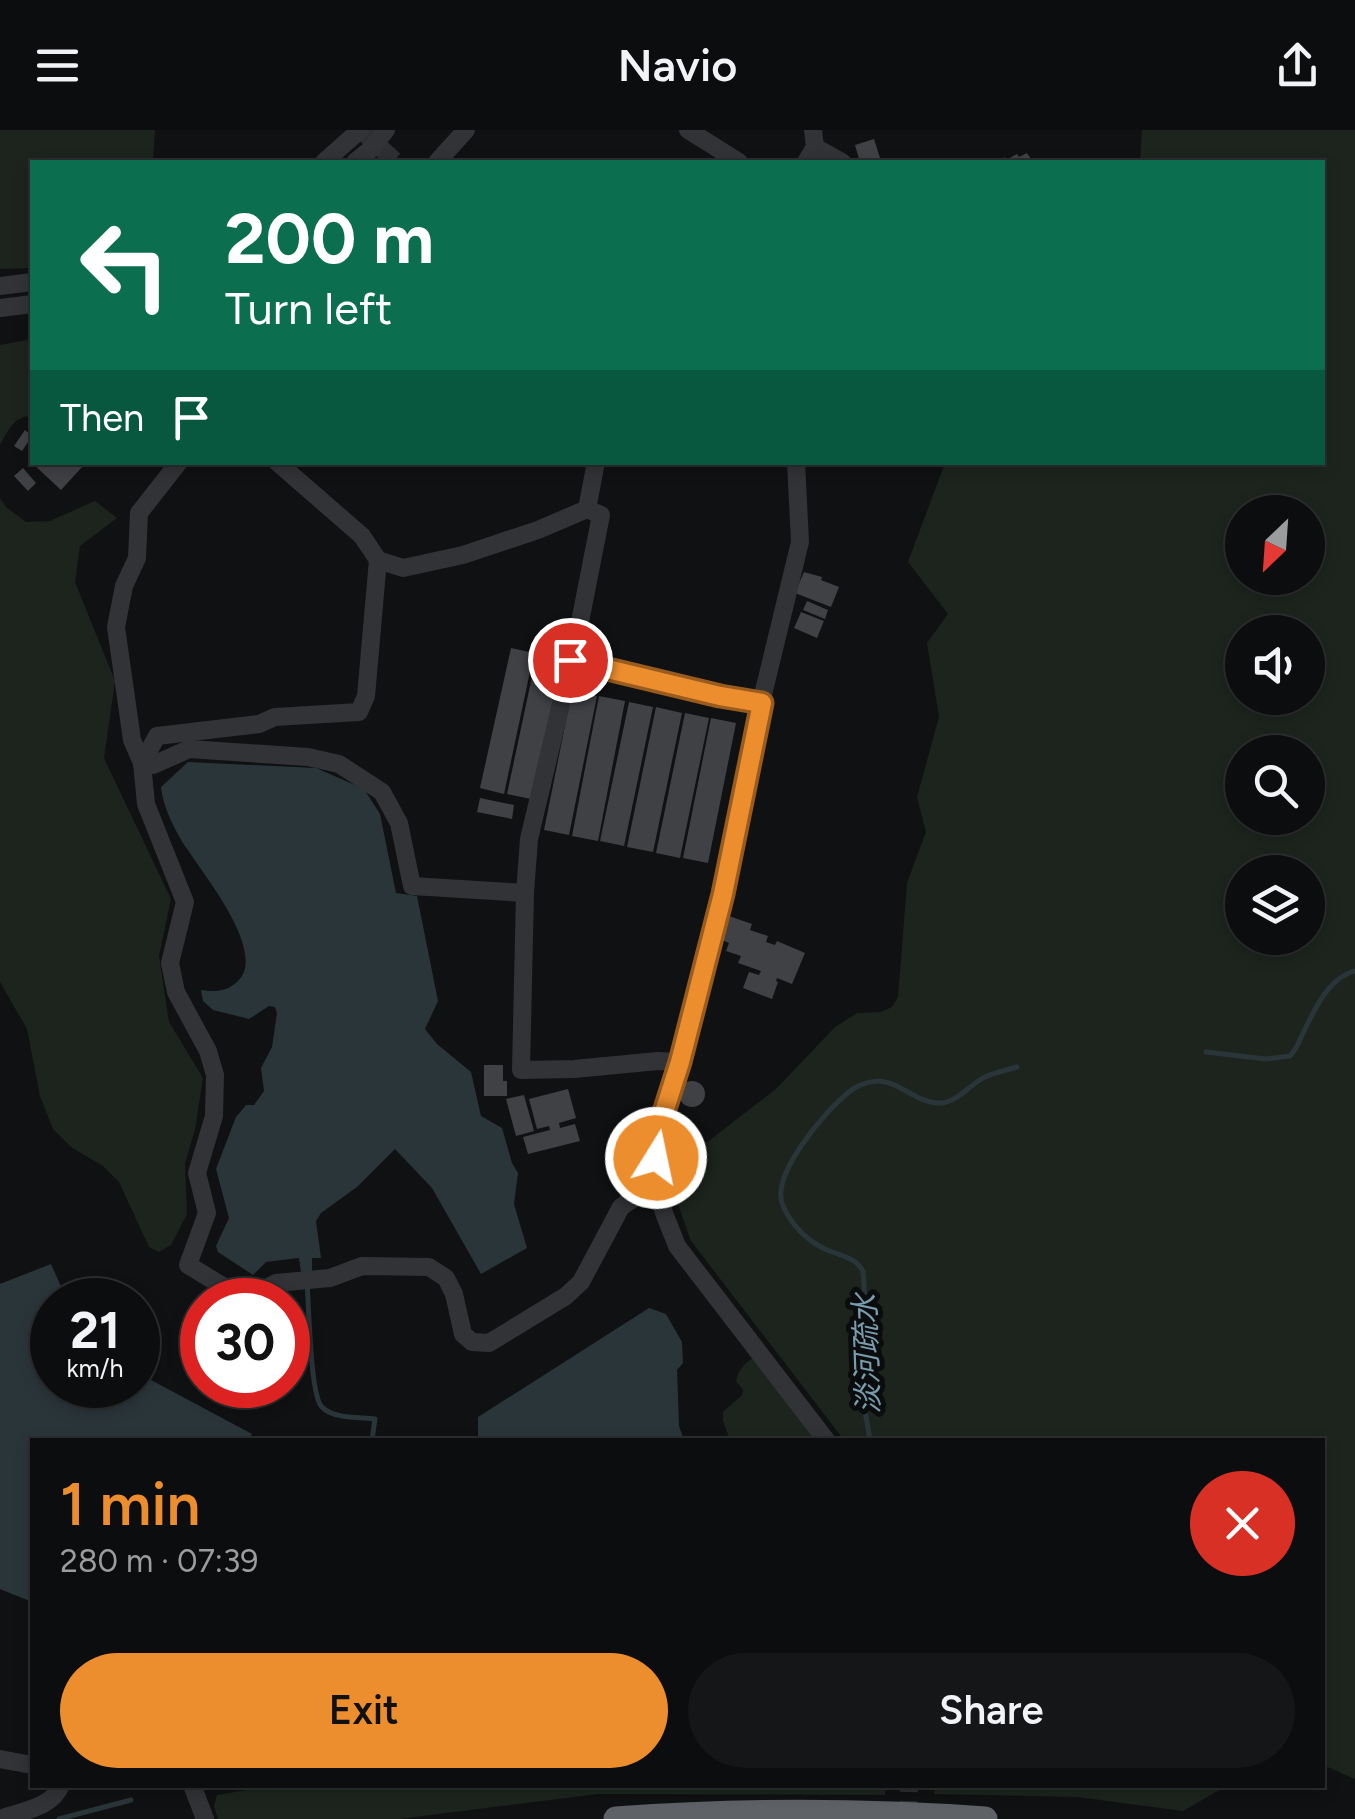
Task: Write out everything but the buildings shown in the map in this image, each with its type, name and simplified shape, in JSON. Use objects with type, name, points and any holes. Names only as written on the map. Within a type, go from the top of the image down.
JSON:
[{"type":"highway","points":[[616,1819],[804,1811],[985,1819]]},
{"type":"street","points":[[326,160],[360,130]]},
{"type":"street","points":[[357,160],[386,130]]},
{"type":"street","points":[[439,160],[466,130]]},
{"type":"street","points":[[688,130],[736,160]]},
{"type":"street","points":[[811,146],[838,160]]},
{"type":"street","points":[[0,286],[30,282]]},
{"type":"street","points":[[0,308],[30,304]]},
{"type":"street","points":[[178,465],[138,514],[137,558],[124,586],[116,627],[132,740],[142,763],[146,804],[185,902],[170,963],[176,992],[208,1051],[215,1075],[214,1116],[197,1173],[206,1214],[188,1266],[244,1299],[276,1283],[330,1278],[362,1266],[429,1267],[446,1278],[464,1334],[472,1342],[490,1343],[566,1296],[581,1282],[621,1207],[656,1183]]},
{"type":"street","points":[[280,465],[362,536],[378,560],[402,568],[463,555],[586,509],[601,514],[530,839],[525,893],[522,1070],[680,1062]]},
{"type":"street","points":[[586,509],[595,465]]},
{"type":"street","points":[[796,465],[800,542],[723,894],[680,1062],[657,1134],[656,1183],[677,1246],[824,1438]]},
{"type":"street","points":[[142,763],[157,736],[259,724],[275,717],[359,712],[366,696],[378,560]]},
{"type":"street","points":[[570,660],[762,703]]},
{"type":"street","points":[[142,763],[153,766],[189,749],[308,757],[339,764],[382,792],[399,823],[412,886],[525,893]]},
{"type":"street","points":[[0,1759],[30,1765]]},
{"type":"street","points":[[0,1819],[52,1799],[59,1788]]},
{"type":"street","points":[[193,1788],[205,1819]]},
{"type":"shaded area","points":[[0,130],[155,130],[153,159],[150,160],[30,160],[30,268],[0,269]]},
{"type":"shaded area","points":[[1142,130],[1355,130],[1355,1779],[1325,1766],[1325,1438],[842,1438],[691,1241],[667,1173],[776,1089],[835,1027],[857,1013],[881,1012],[892,1007],[898,997],[907,883],[926,832],[917,797],[939,717],[927,643],[948,614],[908,562],[944,465],[1325,465],[1325,160],[1140,160]]},
{"type":"shaded area","points":[[30,339],[30,416],[16,421],[0,445],[0,345]]},
{"type":"shaded area","points":[[0,498],[26,522],[50,521],[95,501],[117,518],[80,546],[75,582],[115,681],[104,758],[171,899],[159,956],[169,1022],[203,1078],[185,1164],[187,1214],[171,1245],[159,1252],[149,1247],[119,1182],[53,1129],[40,1096],[27,1029],[0,982]]},
{"type":"shaded area","points":[[188,762],[316,768],[364,789],[380,814],[396,893],[417,896],[438,1001],[425,1029],[471,1072],[481,1116],[502,1128],[518,1173],[514,1204],[527,1248],[481,1274],[432,1188],[395,1149],[357,1187],[321,1213],[316,1221],[321,1258],[312,1258],[312,1271],[301,1272],[299,1258],[266,1262],[253,1275],[218,1252],[216,1246],[229,1218],[216,1169],[236,1117],[246,1105],[254,1105],[264,1091],[261,1068],[272,1047],[277,1013],[275,1007],[269,1006],[249,1019],[213,1010],[203,1001],[201,990],[220,991],[237,982],[245,968],[245,951],[227,909],[180,838],[164,800],[161,787]]},
{"type":"shaded area","points":[[51,1264],[57,1278],[30,1278],[30,1408],[160,1408],[160,1385],[180,1395],[180,1408],[203,1408],[252,1434],[250,1438],[30,1438],[30,1601],[0,1589],[0,1284]]},
{"type":"shaded area","points":[[649,1308],[666,1314],[682,1342],[683,1363],[677,1370],[679,1426],[683,1438],[478,1438],[478,1417]]},
{"type":"shaded area","points":[[753,1358],[815,1438],[729,1438],[723,1412],[742,1395],[736,1381]]},
{"type":"shaded area","points":[[260,1788],[886,1788],[885,1795],[598,1794],[399,1819],[218,1819],[214,1806],[217,1795]]},
{"type":"shaded area","points":[[935,1788],[1223,1788],[1183,1811],[1077,1797],[934,1794]]},
{"type":"waterway","name":"淡河疏水","points":[[1206,1052],[1266,1059],[1290,1056],[1326,992],[1355,971]]},
{"type":"waterway","name":"淡河疏水","points":[[870,1438],[865,1410],[868,1341],[863,1271],[851,1259],[812,1241],[795,1225],[783,1206],[784,1178],[814,1128],[858,1086],[885,1082],[933,1103],[942,1103],[987,1076],[1017,1067]]},
{"type":"waterway","points":[[310,1326],[313,1368],[322,1407],[333,1414],[375,1419],[372,1438]]},
{"type":"waterway","name":"淡河疏水","points":[[59,1819],[131,1800]]},
{"type":"tunnel","points":[[361,130],[394,160]]},
{"type":"tunnel","points":[[908,1819],[909,1788]]},
{"type":"route","points":[[570,660],[762,703],[723,894],[680,1062],[657,1134],[656,1158]]}]
